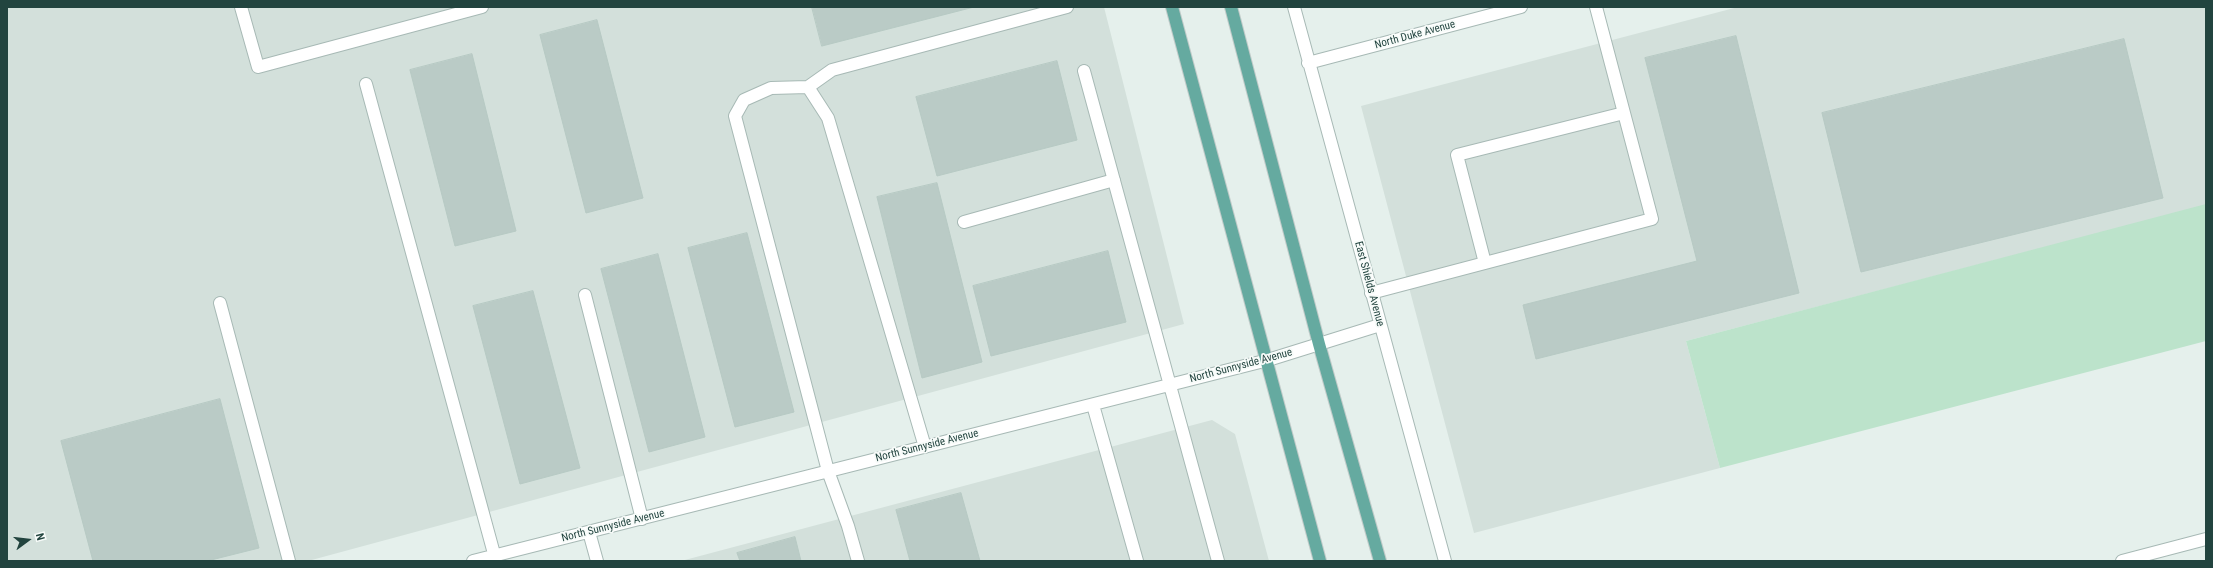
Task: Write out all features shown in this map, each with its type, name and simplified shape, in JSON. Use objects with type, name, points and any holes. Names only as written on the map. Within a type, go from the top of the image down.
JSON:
[{"type":"main road","points":[[1172,7],[1268,360],[1320,561]]},
{"type":"main road","points":[[1230,7],[1319,344],[1380,561]]},
{"type":"street","points":[[241,7],[258,67],[482,7]]},
{"type":"street","points":[[858,561],[848,526],[828,471],[735,116],[744,100],[771,88],[808,87],[832,70],[1067,7]]},
{"type":"street","name":"East Shields Avenue","points":[[1294,7],[1308,63],[1445,561]]},
{"type":"street","name":"North Duke Avenue","points":[[1308,63],[1521,7]]},
{"type":"street","points":[[1371,292],[1652,219],[1596,7]]},
{"type":"street","points":[[1084,70],[1218,561]]},
{"type":"street","points":[[366,84],[495,558]]},
{"type":"street","points":[[808,87],[828,118],[925,447]]},
{"type":"street","points":[[1485,263],[1457,155],[1624,113]]},
{"type":"street","points":[[964,222],[1114,180]]},
{"type":"street","points":[[585,295],[642,519]]},
{"type":"street","points":[[220,303],[289,561]]},
{"type":"street","name":"North Sunnyside Avenue","points":[[473,561],[495,558],[589,532],[1268,360],[1380,325]]},
{"type":"street","points":[[1093,405],[1136,561]]},
{"type":"street","points":[[589,532],[597,561]]},
{"type":"street","points":[[2122,561],[2206,539]]},
{"type":"shaded area","points":[[7,7],[1104,7],[1184,324],[308,561],[7,561]]},
{"type":"shaded area","points":[[1738,7],[2206,7],[2206,205],[1686,341],[1720,468],[1474,533],[1361,106]]},
{"type":"shaded area","points":[[1212,420],[1235,434],[1269,561],[681,561]]},
{"type":"green space","points":[[2206,204],[2206,341],[1720,468],[1686,341]]},
{"type":"building","points":[[812,7],[974,7],[822,46]]},
{"type":"building","points":[[597,20],[643,198],[586,213],[540,35]]},
{"type":"building","points":[[1736,36],[1799,293],[1536,359],[1523,305],[1697,261],[1645,58]]},
{"type":"building","points":[[2124,39],[2163,198],[1861,272],[1822,113]]},
{"type":"building","points":[[472,54],[516,231],[455,246],[410,70]]},
{"type":"building","points":[[1057,61],[1077,140],[937,176],[916,97]]},
{"type":"building","points":[[937,183],[982,362],[922,378],[877,197]]},
{"type":"building","points":[[747,233],[794,412],[735,427],[688,248]]},
{"type":"building","points":[[1108,251],[1126,322],[991,356],[973,286]]},
{"type":"building","points":[[658,254],[705,437],[649,452],[601,269]]},
{"type":"building","points":[[533,291],[580,468],[520,484],[473,306]]},
{"type":"building","points":[[220,399],[259,548],[207,561],[93,561],[61,441]]},
{"type":"building","points":[[961,493],[980,561],[910,561],[896,510]]},
{"type":"building","points":[[795,537],[801,561],[740,561],[737,553]]}]
